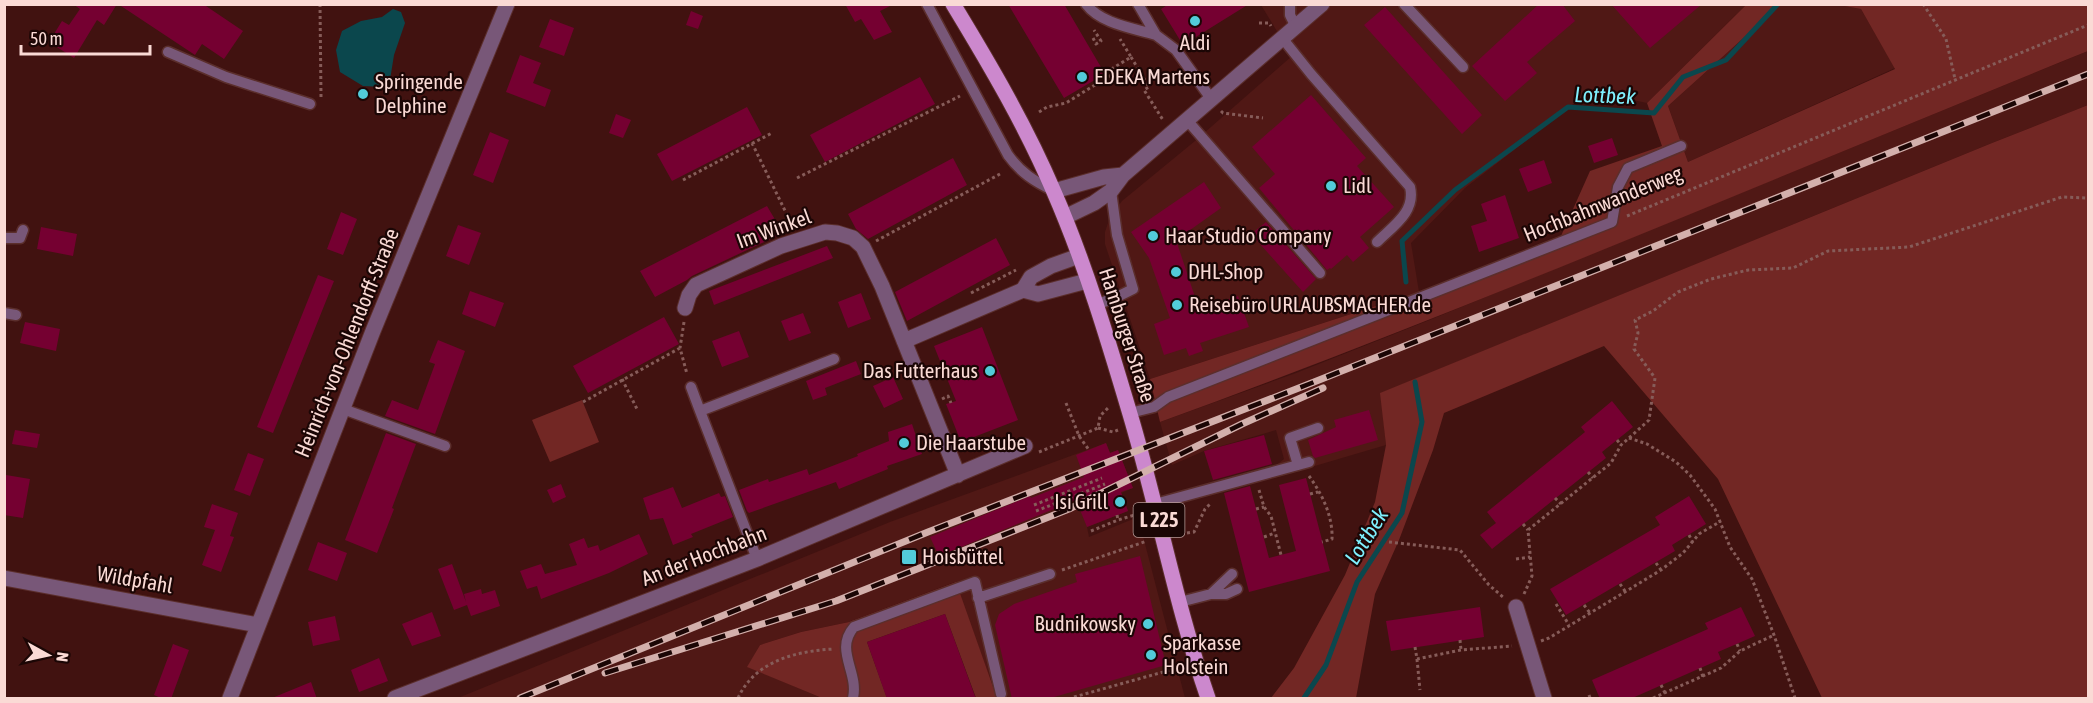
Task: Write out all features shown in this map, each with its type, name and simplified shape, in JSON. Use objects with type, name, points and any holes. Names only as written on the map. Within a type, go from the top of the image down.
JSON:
[{"type":"main road","name":"Hamburger Straße","points":[[953,4],[985,56],[1026,132],[1065,217],[1130,413],[1150,508],[1163,536],[1208,699]]},
{"type":"street","name":"Heinrich-von-Ohlendorff-Straße","points":[[230,699],[449,143],[507,4]]},
{"type":"street","points":[[1065,217],[1094,203],[1111,191],[1123,176],[1322,4]]},
{"type":"street","points":[[1054,191],[1104,177],[1123,176]]},
{"type":"street","name":"Im Winkel","points":[[686,309],[688,295],[696,285],[743,262],[800,240],[825,232],[837,233],[853,238],[863,247]]},
{"type":"street","points":[[863,247],[882,286],[958,475]]},
{"type":"street","points":[[904,341],[1023,290],[1031,277],[1051,266],[1079,256]]},
{"type":"street","points":[[1023,290],[1038,294],[1087,281]]},
{"type":"street","name":"An der Hochbahn","points":[[395,699],[757,559],[1025,446]]},
{"type":"street","name":"Wildpfahl","points":[[4,578],[258,625]]},
{"type":"street","points":[[1516,607],[1544,699]]},
{"type":"lane","points":[[927,4],[1008,155],[1017,167],[1032,180],[1054,191]]},
{"type":"lane","points":[[1086,4],[1095,13],[1110,21],[1156,35],[1176,50],[1212,100]]},
{"type":"lane","points":[[1138,4],[1156,35]]},
{"type":"lane","points":[[1290,4],[1290,15],[1296,27]]},
{"type":"lane","points":[[1404,4],[1463,66]]},
{"type":"lane","points":[[1283,39],[1311,75],[1410,188],[1412,196],[1407,212],[1377,242]]},
{"type":"lane","points":[[168,52],[226,77],[310,104]]},
{"type":"lane","points":[[1187,120],[1320,273]]},
{"type":"lane","points":[[1612,222],[1618,187],[1628,168],[1681,146]]},
{"type":"lane","points":[[1096,305],[1133,289],[1117,235],[1111,191]]},
{"type":"lane","name":"Hochbahnwanderweg","points":[[1130,413],[1154,407],[1168,397],[1612,222]]},
{"type":"lane","points":[[4,238],[20,238],[23,230]]},
{"type":"lane","points":[[4,313],[16,315]]},
{"type":"lane","points":[[700,411],[834,359]]},
{"type":"lane","points":[[691,387],[757,559]]},
{"type":"lane","points":[[343,409],[445,446]]},
{"type":"lane","points":[[1150,508],[1303,467],[1290,438],[1318,428]]},
{"type":"lane","points":[[978,598],[1050,574]]},
{"type":"lane","points":[[1210,594],[1232,574]]},
{"type":"lane","points":[[853,699],[855,682],[845,648],[847,635],[854,627],[975,582],[1001,694]]},
{"type":"lane","points":[[1180,602],[1210,594],[1226,594],[1237,589]]},
{"type":"path","points":[[320,4],[321,107]]},
{"type":"path","points":[[1923,4],[1946,39],[1955,79]]},
{"type":"path","points":[[1092,38],[1096,44],[1101,41],[1089,22],[1094,20],[1095,13]]},
{"type":"path","name":"Hochbahnwanderweg","points":[[1612,222],[2088,25]]},
{"type":"path","points":[[1116,34],[1149,87],[1144,90],[1171,134]]},
{"type":"path","points":[[1039,112],[1047,106],[1066,103],[1113,74],[1110,70],[1131,57]]},
{"type":"path","points":[[1096,79],[1098,83]]},
{"type":"path","points":[[797,178],[960,96]]},
{"type":"path","points":[[1212,100],[1223,113],[1263,118]]},
{"type":"path","points":[[683,180],[772,133]]},
{"type":"path","points":[[752,143],[800,240]]},
{"type":"path","points":[[863,247],[1000,174]]},
{"type":"path","points":[[1528,530],[1611,463],[1621,445],[1649,420],[1655,378],[1634,349],[1638,333],[1635,320],[1653,312],[1678,292],[1711,279],[1748,270],[1793,268],[1828,251],[1909,247],[2062,197],[2088,198]]},
{"type":"path","points":[[967,295],[1019,269]]},
{"type":"path","points":[[686,309],[680,348],[691,387]]},
{"type":"path","points":[[583,402],[680,348]]},
{"type":"path","points":[[622,379],[637,409]]},
{"type":"path","points":[[948,396],[951,403]]},
{"type":"path","points":[[1066,403],[1079,436],[1089,450]]},
{"type":"path","points":[[1098,428],[1100,416],[1109,407]]},
{"type":"path","points":[[1056,445],[1098,428],[1113,432],[1118,430]]},
{"type":"path","points":[[1629,438],[1647,444],[1676,462],[1690,475],[1705,495],[1721,521],[1730,547],[1752,579],[1774,635],[1795,699]]},
{"type":"path","points":[[1617,440],[1621,445]]},
{"type":"path","points":[[1303,467],[1318,492],[1324,497],[1332,539],[1322,542]]},
{"type":"path","points":[[1588,472],[1593,478]]},
{"type":"path","points":[[1034,505],[1102,478]]},
{"type":"path","points":[[1036,511],[1105,484]]},
{"type":"path","points":[[1250,492],[1265,487]]},
{"type":"path","points":[[1259,490],[1264,507],[1271,516],[1281,555]]},
{"type":"path","points":[[1310,494],[1318,492]]},
{"type":"path","points":[[1555,498],[1561,504]]},
{"type":"path","points":[[1186,533],[1194,532],[1205,508],[1211,503]]},
{"type":"path","points":[[1256,509],[1264,507]]},
{"type":"path","points":[[1091,531],[1118,518],[1150,508]]},
{"type":"path","points":[[1417,659],[1461,650],[1497,646],[1528,646],[1549,638],[1661,570],[1683,553],[1699,534],[1721,521]]},
{"type":"path","points":[[1389,542],[1460,550],[1495,592],[1516,607],[1530,584],[1532,576],[1528,530],[1523,524]]},
{"type":"path","points":[[1264,537],[1275,533]]},
{"type":"path","points":[[1689,535],[1693,543]]},
{"type":"path","points":[[1050,574],[1163,536]]},
{"type":"path","points":[[1516,558],[1530,557]]},
{"type":"path","points":[[1656,563],[1661,570]]},
{"type":"path","points":[[1620,584],[1625,591]]},
{"type":"path","points":[[1556,604],[1569,625]]},
{"type":"path","points":[[1584,605],[1590,613]]},
{"type":"path","points":[[1653,699],[1721,668],[1740,651],[1774,635]]},
{"type":"path","points":[[1460,640],[1461,650]]},
{"type":"path","points":[[1737,644],[1740,651]]},
{"type":"path","points":[[1415,647],[1420,690]]},
{"type":"path","points":[[738,699],[743,687],[757,672],[770,664],[804,651],[845,648]]},
{"type":"path","points":[[1074,697],[1181,667]]},
{"type":"path","points":[[1700,668],[1704,676]]},
{"type":"path","points":[[1661,685],[1665,693]]},
{"type":"shaded area","points":[[1261,5],[1746,5],[1647,103],[1590,91],[1465,188],[1411,243],[1419,292],[1150,379],[1105,244],[1105,232],[1110,217],[1122,201],[1292,56]]},
{"type":"shaded area","points":[[1746,5],[1780,5],[1668,106],[1688,162],[1895,69],[1861,9],[1839,5],[2088,5],[2088,51],[1394,334],[1160,422],[1150,379],[1419,292],[1561,236],[1590,171],[1662,146],[1647,103]]},
{"type":"shaded area","points":[[1780,5],[1839,5],[1861,9],[1895,68],[1688,162],[1668,106]]},
{"type":"shaded area","points":[[2088,51],[2088,105],[1381,393],[1386,445],[1274,478],[1273,468],[1284,459],[1276,430],[1204,451],[1172,465],[1160,422],[1296,373],[1427,321]]},
{"type":"shaded area","points":[[2088,105],[2088,698],[1822,698],[1718,479],[1604,346],[1444,413],[1433,450],[1399,540],[1375,594],[1356,698],[1271,698],[1294,668],[1345,575],[1375,502],[1386,445],[1380,393]]},
{"type":"shaded area","points":[[582,400],[599,442],[550,462],[532,420]]},
{"type":"shaded area","points":[[1106,443],[1110,453],[1118,450],[1133,488],[1121,493],[1128,511],[1087,527],[1089,537],[1138,517],[1185,698],[997,698],[955,582],[849,622],[801,632],[760,645],[748,667],[822,698],[458,698],[890,522]]},
{"type":"shaded area","points":[[956,582],[997,698],[976,698],[945,614],[867,642],[887,698],[822,698],[747,667],[760,645],[801,632],[849,622]]},
{"type":"water","points":[[393,9],[401,12],[405,23],[394,55],[390,80],[382,87],[363,86],[340,72],[336,50],[342,31],[361,21],[382,17]]},
{"type":"building","points":[[73,4],[117,4],[104,25],[97,20],[74,58],[49,42],[62,21],[69,25],[80,9]]},
{"type":"building","points":[[118,4],[203,4],[243,31],[224,59],[202,44],[195,55]]},
{"type":"building","points":[[845,4],[894,4],[880,11],[892,32],[874,40],[861,19],[855,22]]},
{"type":"building","points":[[1008,4],[1064,4],[1105,74],[1064,98]]},
{"type":"building","name":"Aldi","points":[[1169,4],[1249,4],[1183,45],[1161,9]]},
{"type":"building","points":[[1539,4],[1562,4],[1575,21],[1527,62],[1537,73],[1505,101],[1472,66]]},
{"type":"building","points":[[1611,4],[1702,4],[1650,48]]},
{"type":"building","points":[[1385,7],[1482,115],[1462,134],[1364,25]]},
{"type":"building","points":[[691,11],[703,16],[698,29],[686,25]]},
{"type":"building","points":[[550,19],[574,28],[564,56],[539,47]]},
{"type":"building","points":[[520,55],[541,63],[533,83],[551,90],[545,107],[506,92]]},
{"type":"building","points":[[920,77],[935,104],[825,162],[810,135]]},
{"type":"building","name":"Lidl","points":[[1311,95],[1366,158],[1357,166],[1394,207],[1360,237],[1369,248],[1353,262],[1347,255],[1327,270],[1259,188],[1275,174],[1252,147]]},
{"type":"building","points":[[747,107],[762,135],[672,181],[657,154]]},
{"type":"building","points":[[616,114],[631,120],[623,138],[609,133]]},
{"type":"building","points":[[490,132],[509,140],[493,183],[473,175]]},
{"type":"building","points":[[1612,138],[1618,155],[1594,163],[1588,146]]},
{"type":"building","points":[[953,158],[967,185],[868,239],[856,229],[848,214]]},
{"type":"building","points":[[1544,160],[1552,183],[1528,192],[1519,169]]},
{"type":"building","points":[[1204,182],[1221,208],[1176,240],[1199,309],[1238,296],[1249,327],[1200,343],[1203,351],[1189,356],[1186,348],[1164,355],[1154,324],[1170,318],[1149,258],[1131,232]]},
{"type":"building","points":[[1505,195],[1519,238],[1479,252],[1471,226],[1487,221],[1481,204]]},
{"type":"building","points":[[767,206],[783,233],[692,276],[655,297],[640,271]]},
{"type":"building","points":[[341,212],[357,219],[343,255],[327,249]]},
{"type":"building","points":[[1266,222],[1316,279],[1303,292],[1251,234]]},
{"type":"building","points":[[458,225],[481,233],[469,265],[446,256]]},
{"type":"building","points":[[41,227],[77,234],[73,256],[37,249]]},
{"type":"building","points":[[996,238],[1010,265],[907,321],[895,292]]},
{"type":"building","points":[[827,246],[833,258],[714,305],[709,291]]},
{"type":"building","points":[[318,275],[334,281],[273,433],[257,427]]},
{"type":"building","points":[[470,291],[504,303],[495,327],[462,314]]},
{"type":"building","points":[[861,293],[871,319],[848,328],[838,302]]},
{"type":"building","points":[[803,313],[811,333],[789,341],[781,321]]},
{"type":"building","points":[[664,317],[679,344],[588,393],[573,366]]},
{"type":"building","points":[[25,322],[60,329],[56,351],[20,343]]},
{"type":"building","points":[[982,327],[1018,420],[961,442],[946,404],[956,401],[934,346]]},
{"type":"building","points":[[739,331],[749,357],[722,367],[712,341]]},
{"type":"building","points":[[438,340],[465,351],[435,434],[385,416],[392,400],[418,410],[435,364],[429,362]]},
{"type":"building","points":[[856,361],[861,374],[825,388],[827,395],[813,400],[806,381]]},
{"type":"building","points":[[893,377],[903,399],[884,408],[873,386]]},
{"type":"building","points":[[1612,401],[1633,427],[1602,452],[1606,458],[1492,549],[1480,535],[1496,523],[1487,512],[1585,432],[1581,427]]},
{"type":"building","points":[[1369,410],[1378,440],[1315,458],[1313,456],[1308,440],[1336,427],[1334,420]]},
{"type":"building","points":[[912,424],[922,454],[887,466],[888,469],[839,489],[836,482],[749,513],[747,511],[739,490],[768,479],[769,482],[807,469],[809,475],[889,441],[888,432]]},
{"type":"building","points":[[15,430],[40,434],[37,448],[12,444]]},
{"type":"building","points":[[386,433],[416,444],[377,553],[345,540]]},
{"type":"building","points":[[1264,435],[1272,464],[1213,480],[1204,451]]},
{"type":"building","points":[[1106,443],[1110,453],[1118,450],[1133,488],[1121,492],[1128,511],[1087,527],[1076,500],[939,556],[930,537],[1030,496],[1031,498],[1084,477],[1076,455]]},
{"type":"building","points":[[248,453],[264,459],[250,496],[234,490]]},
{"type":"building","points":[[6,475],[30,479],[23,518],[4,515]]},
{"type":"building","points":[[1306,478],[1330,571],[1249,592],[1224,493],[1250,486],[1269,558],[1296,551],[1279,485]]},
{"type":"building","points":[[561,484],[566,497],[553,503],[547,490]]},
{"type":"building","points":[[673,487],[682,508],[719,493],[721,497],[725,496],[733,517],[691,534],[693,537],[673,545],[663,518],[650,520],[643,498]]},
{"type":"building","points":[[1689,496],[1706,524],[1672,545],[1675,551],[1566,615],[1550,589],[1660,525],[1655,517]]},
{"type":"building","points":[[212,504],[238,513],[230,536],[234,537],[221,572],[202,565],[215,530],[204,527]]},
{"type":"building","points":[[639,534],[648,554],[609,573],[541,599],[537,586],[527,589],[520,571],[541,564],[545,574],[577,565],[569,544],[584,538],[588,548],[598,545],[600,551]]},
{"type":"building","points":[[318,542],[347,553],[337,581],[308,570]]},
{"type":"building","points":[[1140,556],[1166,665],[1047,699],[1012,699],[995,625],[999,614],[1014,604],[1077,582],[1075,574]]},
{"type":"building","points":[[452,564],[466,602],[464,594],[481,589],[482,594],[495,590],[500,606],[471,616],[467,605],[454,610],[438,569]]},
{"type":"building","points":[[1480,607],[1484,637],[1391,651],[1386,621]]},
{"type":"building","points":[[1741,607],[1755,636],[1718,652],[1721,659],[1630,699],[1600,699],[1592,680],[1708,629],[1705,623]]},
{"type":"building","points":[[432,612],[441,636],[412,646],[402,624]]},
{"type":"building","points":[[945,614],[976,699],[887,699],[867,642]]},
{"type":"building","points":[[335,616],[340,640],[313,646],[308,622]]},
{"type":"building","points":[[173,644],[189,650],[171,699],[163,699],[154,695]]},
{"type":"building","points":[[379,658],[388,681],[359,692],[351,670]]},
{"type":"building","points":[[311,682],[317,699],[272,699],[272,698]]},
{"type":"waterway","name":"Lottbek","points":[[1406,282],[1402,241],[1455,190],[1568,107],[1654,113],[1683,77],[1726,60],[1778,4]]},
{"type":"waterway","name":"Lottbek","points":[[1304,698],[1326,665],[1357,582],[1402,513],[1422,422],[1415,382]]},
{"type":"railway","points":[[520,698],[928,532],[1309,384],[2088,74]]},
{"type":"railway","points":[[605,673],[836,601],[1069,509],[1242,424],[1323,388]]},
{"type":"place","name":"Aldi","points":[[1195,21]]},
{"type":"place","name":"EDEKA Martens","points":[[1082,77]]},
{"type":"place","name":"Springende Delphine","points":[[363,94]]},
{"type":"place","name":"Lidl","points":[[1331,186]]},
{"type":"place","name":"Haar Studio Company","points":[[1153,236]]},
{"type":"place","name":"DHL-Shop","points":[[1176,272]]},
{"type":"place","name":"Reisebüro URLAUBSMACHER.de","points":[[1177,305]]},
{"type":"place","name":"Das Futterhaus","points":[[990,371]]},
{"type":"place","name":"Die Haarstube","points":[[904,443]]},
{"type":"place","name":"Isi Grill","points":[[1120,502]]},
{"type":"place","name":"Hoisbüttel","points":[[909,557]]},
{"type":"place","name":"Budnikowsky","points":[[1148,624]]},
{"type":"place","name":"Sparkasse Holstein","points":[[1151,655]]}]
